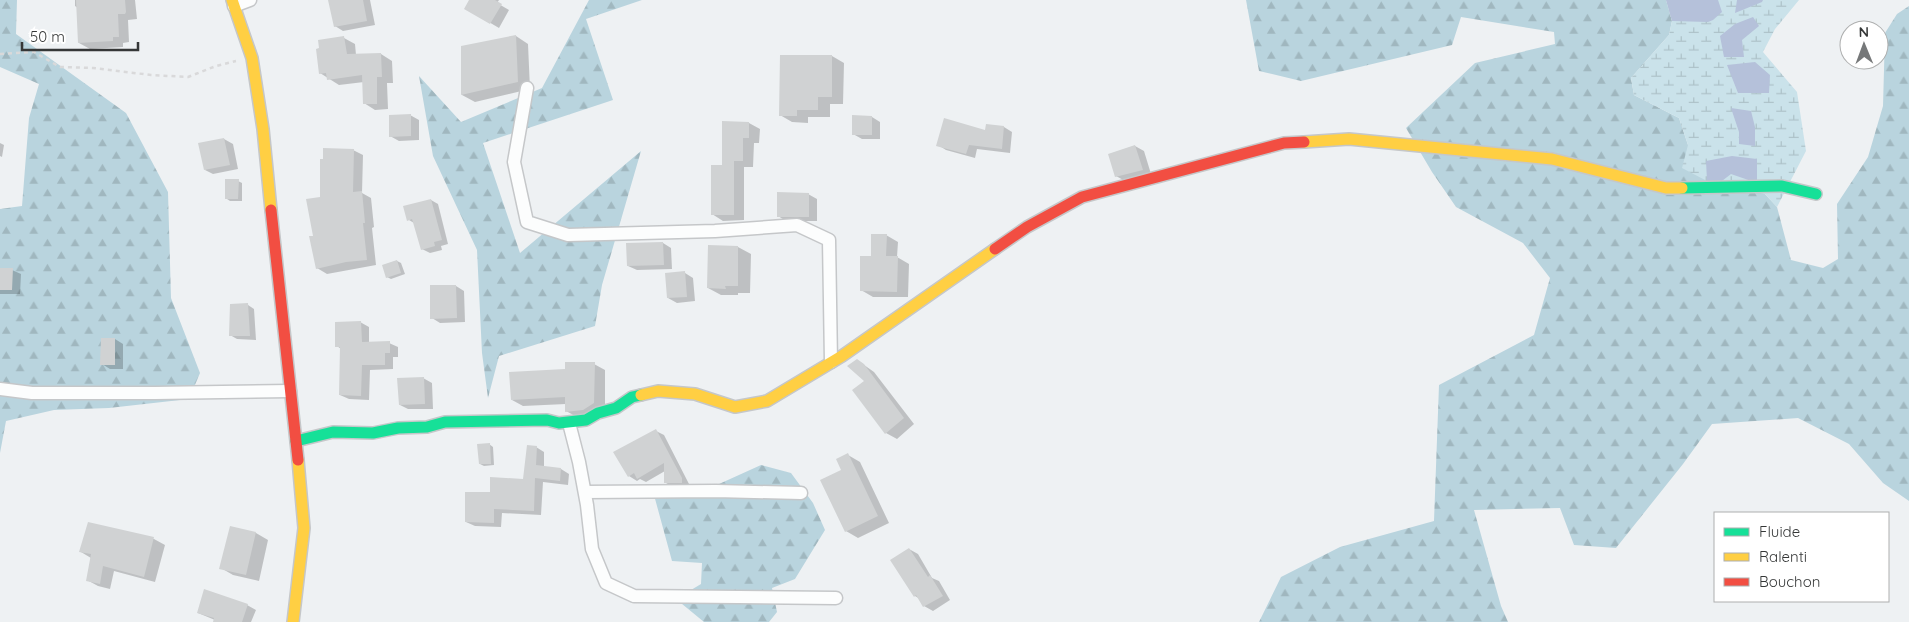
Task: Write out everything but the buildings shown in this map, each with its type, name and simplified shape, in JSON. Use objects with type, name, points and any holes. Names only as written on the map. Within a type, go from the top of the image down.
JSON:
[{"type":"street","points":[[250,0],[234,3],[252,58],[264,129],[304,528],[293,622]]},
{"type":"street","points":[[527,88],[514,162],[527,222],[568,235],[715,231],[797,225],[829,240],[831,362]]},
{"type":"street","points":[[296,441],[333,432],[373,433],[398,428],[427,427],[445,422],[547,420],[569,423],[586,420],[598,413],[616,408],[632,397],[658,391],[695,394],[734,407],[767,401],[831,362],[1027,227],[1082,197],[1284,142],[1349,139],[1552,159],[1666,188],[1782,186],[1816,194]]},
{"type":"street","points":[[0,389],[42,393],[290,391]]},
{"type":"street","points":[[569,423],[585,492],[592,549],[606,583],[634,596],[836,598]]},
{"type":"street","points":[[585,492],[716,490],[801,493]]},
{"type":"path","points":[[0,54],[34,52],[60,67],[93,68],[151,76],[188,77],[216,66],[252,58]]},
{"type":"green space","points":[[0,0],[17,0],[16,34],[126,113],[168,192],[171,298],[200,373],[189,399],[109,408],[54,410],[6,421],[0,453],[0,209],[22,206],[29,118],[39,84],[0,67]]},
{"type":"green space","points":[[589,0],[642,0],[586,19],[613,100],[483,143],[520,253],[641,151],[602,285],[595,326],[499,356],[488,398],[482,353],[477,250],[433,156],[419,76],[461,122],[542,88]]},
{"type":"green space","points":[[1246,0],[1666,0],[1672,21],[1669,35],[1631,78],[1634,95],[1679,118],[1688,145],[1765,194],[1777,207],[1791,260],[1823,268],[1838,259],[1837,204],[1868,157],[1883,106],[1884,70],[1889,70],[1889,27],[1897,14],[1909,6],[1909,501],[1883,483],[1849,444],[1798,418],[1712,424],[1683,464],[1616,548],[1574,545],[1560,508],[1474,510],[1501,606],[1508,622],[1259,622],[1281,577],[1340,547],[1434,521],[1439,385],[1534,335],[1550,278],[1523,243],[1456,207],[1432,172],[1406,128],[1475,63],[1555,44],[1554,32],[1461,17],[1452,45],[1301,81],[1259,71]]},
{"type":"green space","points":[[1666,0],[1799,0],[1775,29],[1763,52],[1797,92],[1806,151],[1777,207],[1765,194],[1707,181],[1682,168],[1688,145],[1679,118],[1634,95],[1631,78],[1669,35],[1672,21]]},
{"type":"green space","points":[[761,465],[791,473],[813,503],[825,530],[795,579],[772,588],[777,612],[769,622],[704,622],[676,599],[701,584],[702,563],[672,561],[654,495],[708,489]]},
{"type":"shaded area","points":[[1666,0],[1718,0],[1722,12],[1708,22],[1672,21]]},
{"type":"shaded area","points":[[1737,0],[1763,0],[1735,13]]},
{"type":"shaded area","points":[[1753,17],[1759,26],[1742,40],[1744,57],[1724,57],[1720,36],[1735,24]]},
{"type":"shaded area","points":[[1755,62],[1770,75],[1769,93],[1738,93],[1727,65]]},
{"type":"shaded area","points":[[1731,108],[1751,111],[1755,127],[1755,146],[1739,144],[1739,132]]},
{"type":"shaded area","points":[[1732,156],[1757,159],[1757,183],[1731,174],[1718,184],[1707,181],[1706,161]]},
{"type":"traffic: fast","points":[[1682,188],[1782,186],[1816,194]]},
{"type":"traffic: fast","points":[[296,441],[333,432],[373,433],[398,428],[427,427],[445,422],[547,420],[559,423],[586,420],[598,413],[616,408],[632,397],[641,395]]},
{"type":"traffic: slow","points":[[232,0],[252,58],[263,129],[271,210]]},
{"type":"traffic: slow","points":[[1304,142],[1349,139],[1552,159],[1666,188],[1682,188]]},
{"type":"traffic: slow","points":[[641,395],[658,391],[695,394],[735,407],[767,401],[842,356],[995,249]]},
{"type":"traffic: slow","points":[[293,622],[304,528],[298,460]]},
{"type":"traffic: jam","points":[[995,249],[1027,227],[1082,197],[1284,143],[1304,142]]},
{"type":"traffic: jam","points":[[271,210],[298,460]]}]
